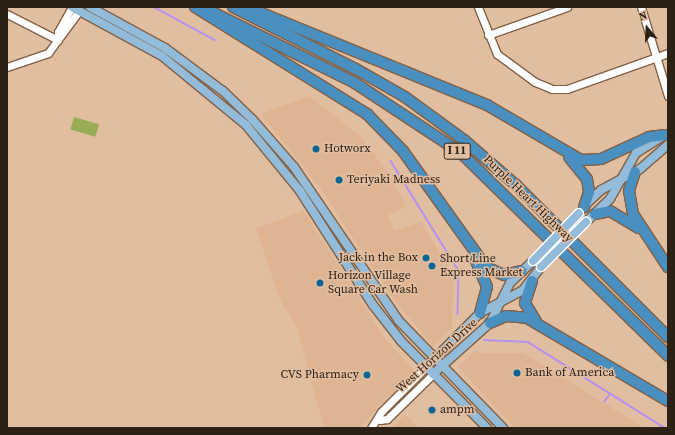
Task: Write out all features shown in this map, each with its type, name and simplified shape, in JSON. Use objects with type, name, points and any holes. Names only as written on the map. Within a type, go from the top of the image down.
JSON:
[{"type":"highway","points":[[195,7],[348,100],[379,125],[403,151],[471,249],[494,272],[509,275],[522,271]]},
{"type":"highway","name":"Purple Heart Highway","points":[[202,7],[355,83],[461,153],[668,356]]},
{"type":"highway","name":"Purple Heart Highway","points":[[233,7],[363,73],[464,140],[516,185],[668,337]]},
{"type":"highway","points":[[247,7],[488,105],[520,121],[564,151],[581,160],[596,160],[649,137],[667,135]]},
{"type":"highway","points":[[564,151],[587,179],[589,192],[581,210]]},
{"type":"highway","points":[[635,172],[629,196],[641,230],[668,268]]},
{"type":"highway","points":[[595,214],[610,211],[641,230]]},
{"type":"highway","points":[[471,249],[487,287],[480,313]]},
{"type":"highway","points":[[532,281],[525,303],[538,324]]},
{"type":"highway","points":[[490,323],[516,316],[538,324],[559,340],[668,401]]},
{"type":"main road","points":[[90,7],[120,22],[191,66],[268,136],[352,253],[390,310],[434,358],[503,428]]},
{"type":"main road","points":[[76,8],[120,22]]},
{"type":"main road","points":[[76,8],[139,42],[185,73],[246,125],[304,188],[343,258],[373,305],[426,367],[487,428]]},
{"type":"main road","points":[[185,73],[191,66]]},
{"type":"main road","points":[[246,125],[252,124],[268,136]]},
{"type":"main road","name":"West Horizon Drive","points":[[426,367],[480,313],[502,301],[532,281],[541,268],[610,199],[636,153],[667,135]]},
{"type":"main road","name":"West Horizon Drive","points":[[433,374],[490,323],[502,301],[522,271],[533,262],[601,190],[635,172],[668,145]]},
{"type":"main road","points":[[343,258],[352,253]]},
{"type":"street","points":[[478,7],[494,51],[504,60],[552,89],[566,89],[668,53]]},
{"type":"street","points":[[488,35],[567,7]]},
{"type":"street","points":[[641,7],[667,81],[668,96]]},
{"type":"street","points":[[7,67],[48,53],[58,40],[76,8]]},
{"type":"street","points":[[7,14],[58,40]]},
{"type":"street","name":"West Horizon Drive","points":[[380,420],[381,412],[426,367]]},
{"type":"street","name":"West Horizon Drive","points":[[372,428],[380,420],[387,419],[433,374]]},
{"type":"shaded area","points":[[309,96],[360,136],[386,170],[406,206],[388,215],[394,231],[421,222],[453,274],[452,329],[433,346],[392,297],[320,188],[261,114]]},
{"type":"shaded area","points":[[304,211],[386,340],[413,369],[412,375],[359,428],[324,428],[296,324],[281,302],[256,228]]},
{"type":"shaded area","points":[[476,349],[480,353],[524,353],[644,428],[515,428],[458,367]]},
{"type":"shaded area","points":[[405,414],[419,428],[391,428]]},
{"type":"green space","points":[[74,117],[99,124],[95,137],[70,129]]},
{"type":"waterway","points":[[154,7],[215,40]]},
{"type":"waterway","points":[[391,161],[459,271],[458,314]]},
{"type":"waterway","points":[[484,340],[528,342],[665,428]]},
{"type":"waterway","points":[[604,402],[610,394]]},
{"type":"place","name":"Hotworx","points":[[316,149]]},
{"type":"place","name":"Teriyaki Madness","points":[[339,180]]},
{"type":"place","name":"Jack in the Box","points":[[426,258]]},
{"type":"place","name":"Short Line Express Market","points":[[432,266]]},
{"type":"place","name":"Horizon Village Square Car Wash","points":[[320,283]]},
{"type":"place","name":"Bank of America","points":[[517,373]]},
{"type":"place","name":"CVS Pharmacy","points":[[367,375]]},
{"type":"place","name":"ampm","points":[[432,410]]}]
